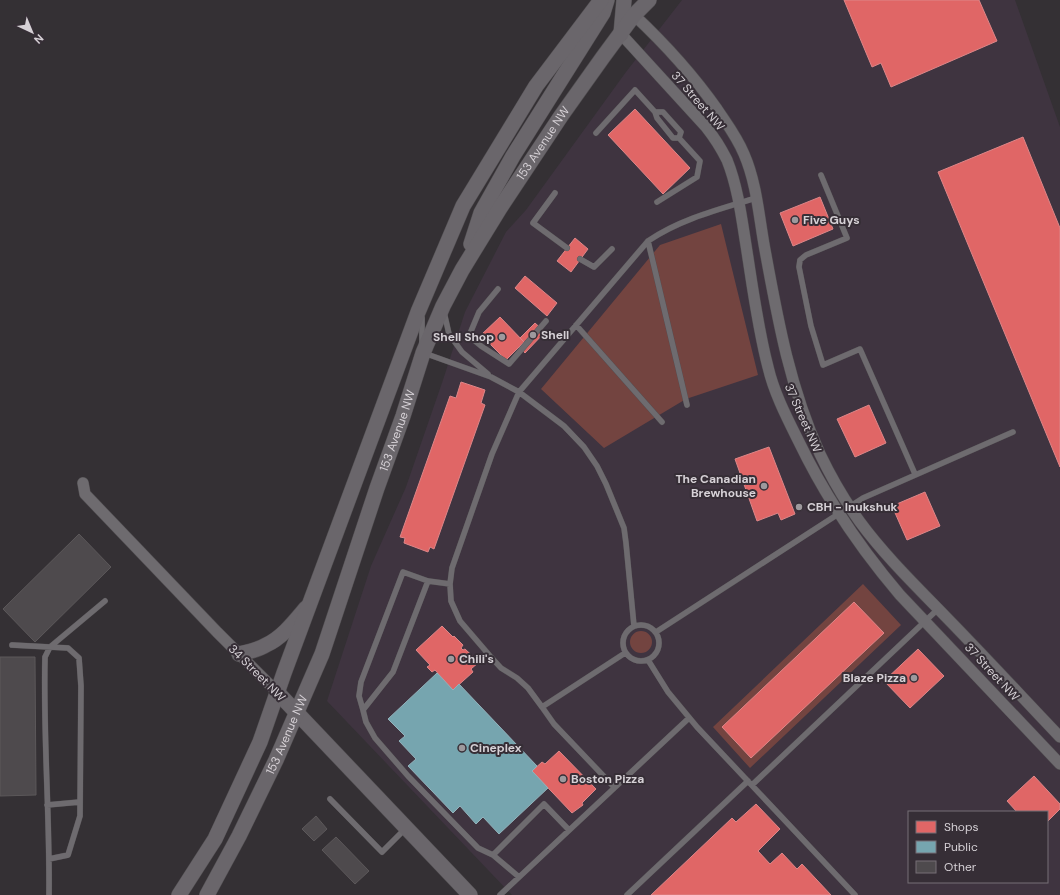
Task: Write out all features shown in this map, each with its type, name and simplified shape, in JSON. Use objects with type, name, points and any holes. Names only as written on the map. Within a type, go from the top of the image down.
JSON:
[{"type":"main road","name":"153 Avenue NW","points":[[207,895],[239,836],[276,760],[322,654],[423,353],[443,306],[462,270],[500,208],[552,130],[603,57],[634,16],[649,0]]},
{"type":"main road","points":[[622,1],[634,16]]},
{"type":"main road","points":[[621,34],[622,1]]},
{"type":"main road","name":"153 Avenue NW","points":[[179,895],[215,839],[260,742],[284,673],[425,294],[463,206],[536,86],[600,4]]},
{"type":"main road","points":[[462,270],[481,212],[600,4],[621,34]]},
{"type":"main road","points":[[239,654],[257,649],[271,642],[289,627],[312,601]]},
{"type":"main road","name":"34 Street NW","points":[[278,693],[470,895]]},
{"type":"street","name":"37 Street NW","points":[[634,16],[672,54],[705,92],[734,134],[744,154],[752,177],[783,343],[798,397],[821,456],[850,507],[860,522],[896,565],[1060,737]]},
{"type":"street","name":"37 Street NW","points":[[621,34],[693,111],[713,137],[726,160],[734,181],[739,203],[757,313],[768,368],[790,424],[819,481],[839,514],[879,570],[1060,764]]},
{"type":"street","name":"34 Street NW","points":[[83,483],[85,494],[278,693]]},
{"type":"lane","points":[[596,133],[635,90],[655,112],[656,118],[673,138],[679,138],[700,161],[697,177],[657,202]]},
{"type":"lane","points":[[655,112],[663,112],[681,132],[679,138]]},
{"type":"lane","points":[[821,175],[847,238],[806,255],[800,260],[799,267],[811,326],[823,365],[860,349],[915,474]]},
{"type":"lane","points":[[555,193],[533,223],[567,248]]},
{"type":"lane","points":[[614,787],[554,724],[528,688],[517,678],[501,668],[460,622],[451,601],[450,584],[454,558],[492,454],[519,392],[648,241],[676,225],[756,198]]},
{"type":"lane","points":[[648,241],[687,405]]},
{"type":"lane","points":[[580,259],[594,267],[612,249]]},
{"type":"lane","points":[[498,289],[479,312],[469,336],[481,346],[508,364],[546,321]]},
{"type":"lane","points":[[425,294],[421,320],[423,353],[491,377],[519,392],[551,415],[568,430],[584,447],[597,466],[624,528],[634,626]]},
{"type":"lane","points":[[443,306],[449,334],[462,352],[491,377]]},
{"type":"lane","points":[[576,325],[662,422]]},
{"type":"lane","points":[[656,632],[864,498],[915,474],[1013,432]]},
{"type":"lane","points":[[450,584],[428,581],[403,572],[361,682],[359,696],[366,722],[375,738],[408,776],[478,848],[494,855],[519,877]]},
{"type":"lane","points":[[363,710],[393,672],[428,581]]},
{"type":"lane","points":[[48,895],[49,859],[44,682],[45,657],[50,647],[105,601]]},
{"type":"lane","points":[[628,895],[938,609]]},
{"type":"lane","points":[[641,624],[647,625],[656,632],[659,638],[659,644],[654,656],[648,660],[641,661],[635,660],[625,653],[623,641],[625,634],[634,626],[641,624]]},
{"type":"lane","points":[[12,645],[68,648],[79,658],[81,686],[80,816],[68,855],[49,859]]},
{"type":"lane","points":[[542,706],[625,653]]},
{"type":"lane","points":[[648,660],[668,692],[689,718],[854,895]]},
{"type":"lane","points":[[500,895],[689,718]]},
{"type":"lane","points":[[330,799],[382,852],[406,828]]},
{"type":"lane","points":[[47,805],[80,802]]},
{"type":"lane","points":[[494,855],[544,804],[569,830]]},
{"type":"shaded area","points":[[682,0],[1015,0],[1060,127],[1060,895],[512,895],[327,701],[371,566],[406,487],[465,312],[506,232],[526,210],[626,72]]},
{"type":"shaded area","points":[[721,224],[758,375],[686,399],[604,448],[541,389],[660,245]]},
{"type":"shaded area","points":[[863,584],[901,625],[750,768],[713,727]]},
{"type":"shaded area","points":[[637,631],[645,631],[652,638],[652,646],[645,653],[637,653],[630,646],[630,638]]},
{"type":"building: Shops","points":[[844,0],[979,0],[997,41],[891,87],[881,63],[872,67]]},
{"type":"building: Shops","points":[[635,109],[690,168],[663,194],[608,135]]},
{"type":"building: Shops","points":[[1023,137],[1060,228],[1060,467],[938,172]]},
{"type":"building: Shops","points":[[820,197],[833,229],[793,246],[780,213]]},
{"type":"building: Shops","points":[[575,238],[588,249],[571,272],[557,261]]},
{"type":"building: Shops","name":"Shell","points":[[525,276],[557,303],[547,316],[515,288]]},
{"type":"building: Shops","name":"Shell Shop","points":[[500,317],[524,342],[506,360],[481,335]]},
{"type":"building: Shops","name":"Shell","points":[[535,323],[545,332],[525,353],[519,347],[524,342],[520,338]]},
{"type":"building: Shops","points":[[461,382],[485,390],[481,403],[485,405],[434,549],[430,547],[428,552],[404,543],[405,538],[400,537],[450,396],[456,398]]},
{"type":"building: Shops","points":[[869,405],[886,443],[855,457],[837,419]]},
{"type":"building: Shops","name":"The Canadian Brewhouse","points":[[769,447],[795,514],[781,520],[778,513],[757,521],[735,459]]},
{"type":"building: Shops","points":[[925,492],[940,526],[907,540],[892,506]]},
{"type":"building: Shops","points":[[854,602],[884,633],[751,758],[722,727]]},
{"type":"building: Shops","name":"Chili's","points":[[442,626],[463,645],[461,648],[463,650],[465,649],[479,662],[471,669],[473,672],[453,690],[435,670],[432,672],[427,667],[430,665],[416,650]]},
{"type":"building: Shops","name":"Blaze Pizza","points":[[918,649],[944,676],[910,708],[884,681]]},
{"type":"building: Shops","name":"Boston Pizza","points":[[559,751],[596,789],[582,803],[583,805],[572,813],[532,771],[542,762],[545,764]]},
{"type":"building: Shops","points":[[1034,776],[1060,804],[1060,809],[1048,821],[1048,811],[1016,811],[1007,801]]},
{"type":"building: Shops","points":[[756,804],[780,829],[758,851],[770,864],[782,853],[797,869],[802,864],[831,895],[651,895],[732,818],[736,822]]},
{"type":"building: Public","name":"Cineplex","points":[[437,673],[453,690],[459,684],[537,766],[532,771],[548,788],[499,834],[483,817],[476,824],[460,806],[453,813],[408,766],[416,759],[399,741],[405,736],[388,719]]},
{"type":"building: Other","points":[[79,534],[111,567],[35,642],[3,609]]},
{"type":"building: Other","points":[[0,657],[35,657],[36,795],[0,796]]},
{"type":"building: Other","points":[[316,816],[327,829],[314,841],[302,829]]},
{"type":"building: Other","points":[[336,837],[369,871],[355,884],[322,850]]},
{"type":"place","name":"Five Guys","points":[[795,220]]},
{"type":"place","name":"Shell","points":[[533,335]]},
{"type":"place","name":"Shell Shop","points":[[502,337]]},
{"type":"place","name":"The Canadian Brewhouse","points":[[764,486]]},
{"type":"place","name":"CBH - Inukshuk","points":[[799,507]]},
{"type":"place","name":"Chili's","points":[[451,659]]},
{"type":"place","name":"Blaze Pizza","points":[[914,678]]},
{"type":"place","name":"Cineplex","points":[[462,748]]},
{"type":"place","name":"Boston Pizza","points":[[563,779]]}]
